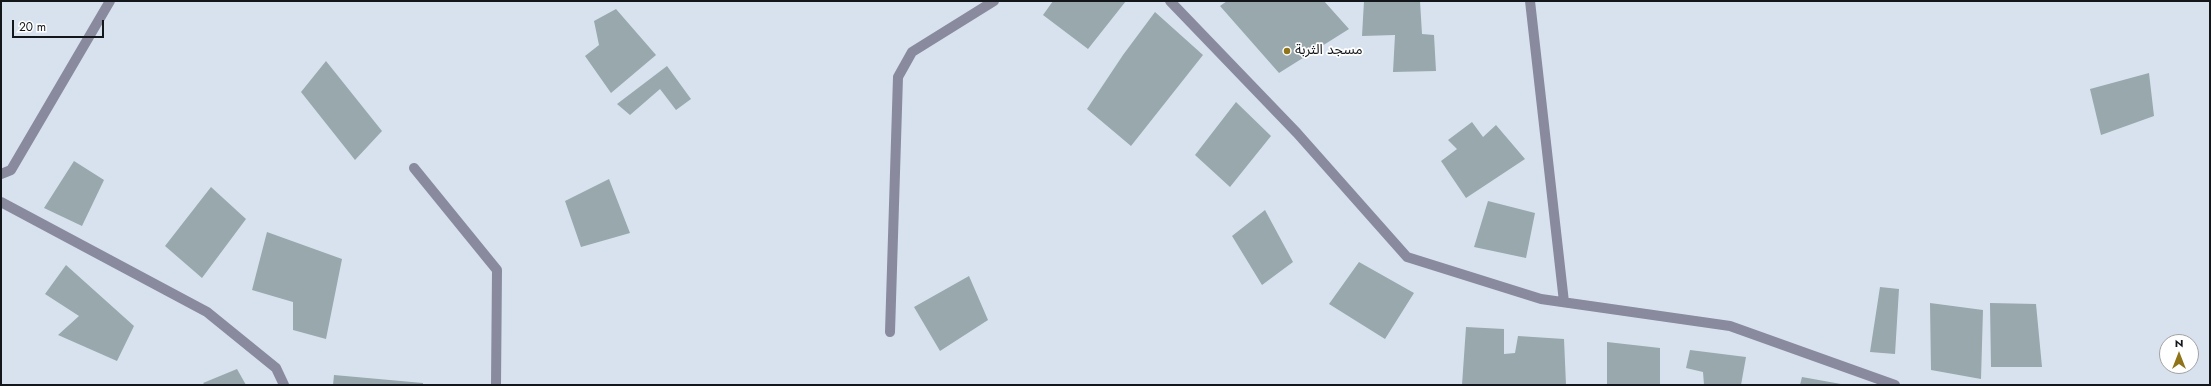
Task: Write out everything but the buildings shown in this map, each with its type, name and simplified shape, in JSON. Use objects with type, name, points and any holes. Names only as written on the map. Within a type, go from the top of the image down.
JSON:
[{"type":"street","points":[[1,174],[12,170],[110,1]]},
{"type":"street","points":[[890,332],[898,77],[912,52],[994,1]]},
{"type":"street","points":[[1170,1],[1297,133],[1407,257],[1541,299],[1730,326],[1895,385]]},
{"type":"street","points":[[1530,1],[1564,302]]},
{"type":"street","points":[[414,168],[497,270],[496,385]]},
{"type":"street","points":[[1,202],[207,312],[276,368],[284,385]]},
{"type":"place","name":"مسجد الثربة","points":[[1287,51]]}]
